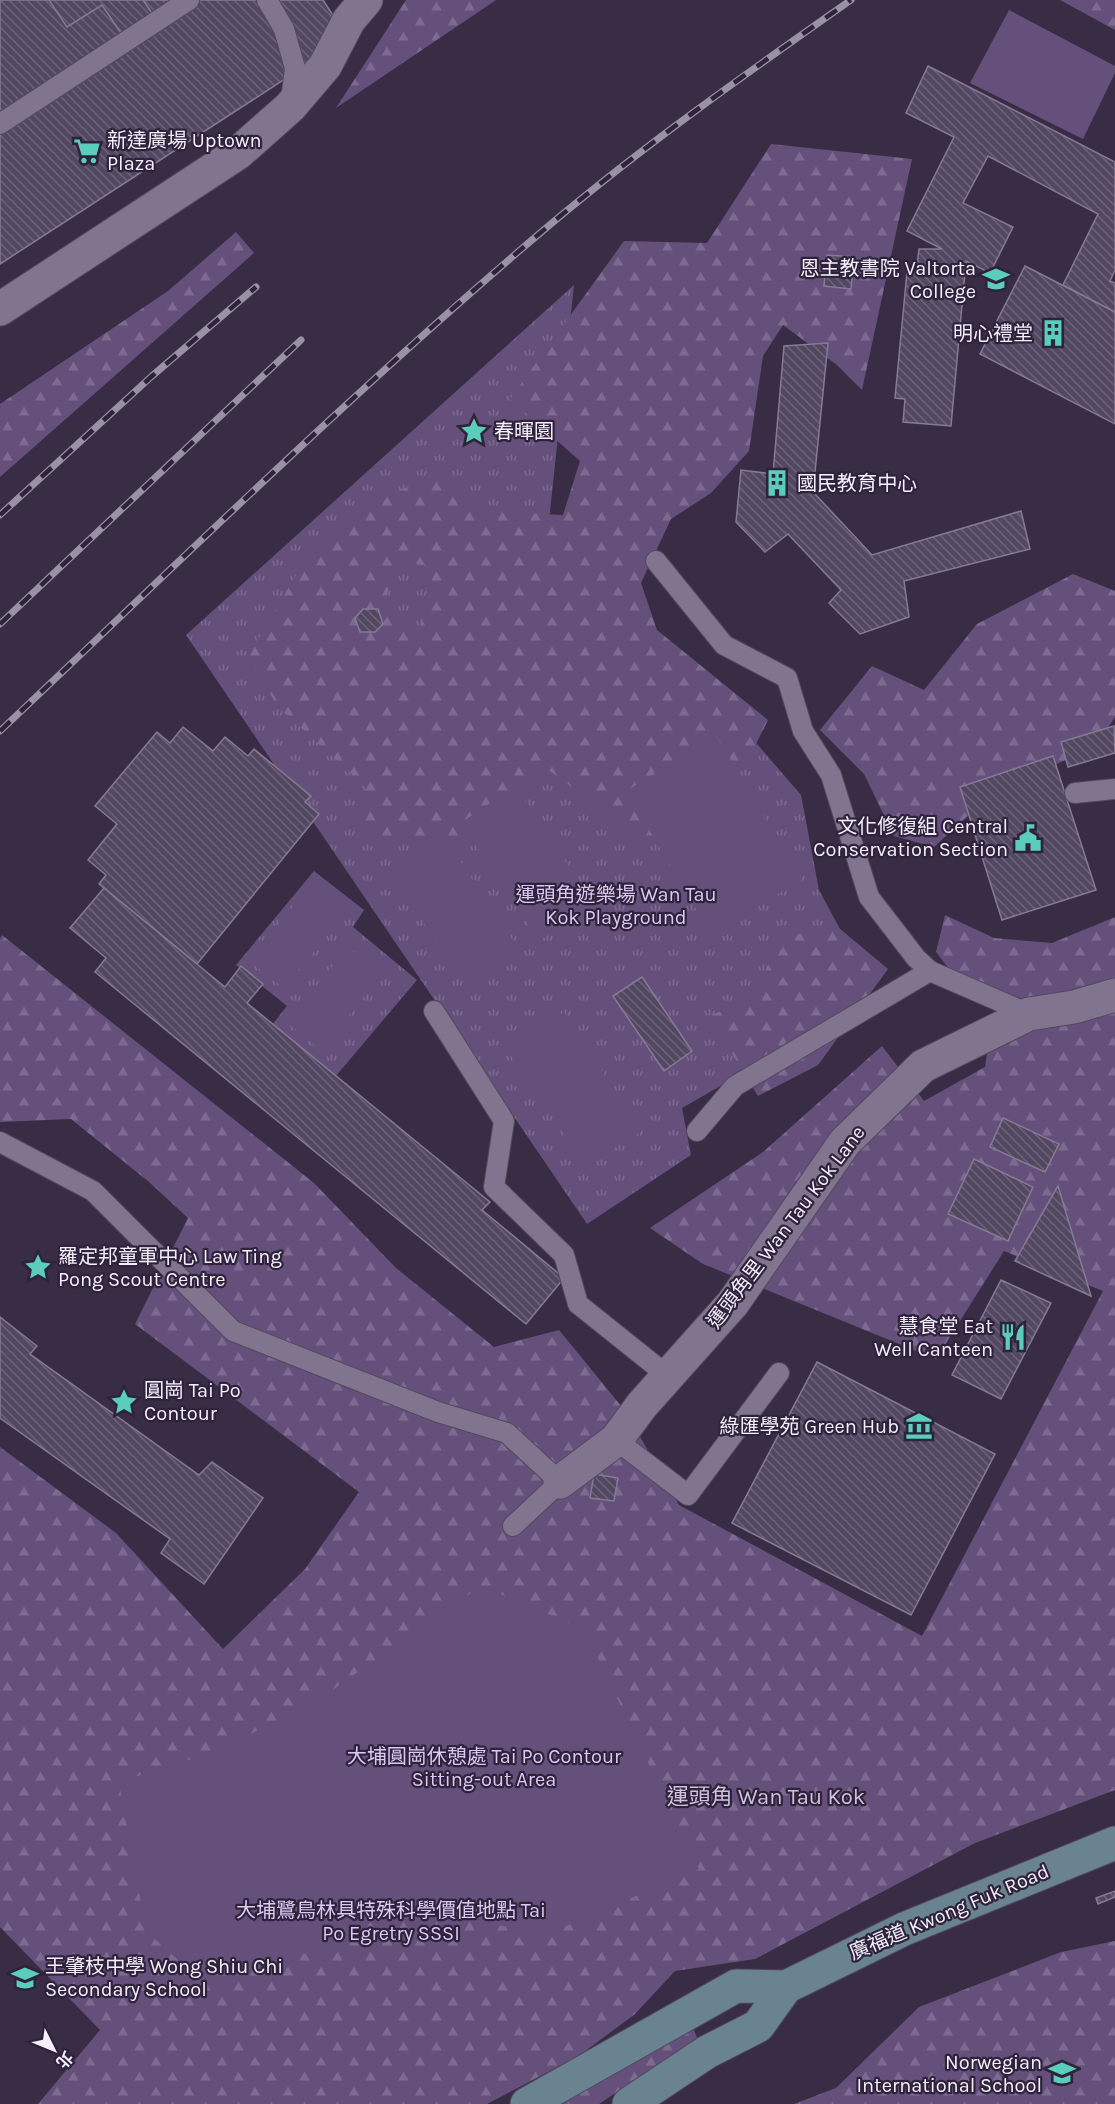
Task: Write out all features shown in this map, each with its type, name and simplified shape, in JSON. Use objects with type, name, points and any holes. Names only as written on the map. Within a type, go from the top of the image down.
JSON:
[{"type":"main road","name":"廣福道 Kwong Fuk Road","points":[[527,2104],[736,1986],[786,1987],[904,1929],[1115,1843]]},
{"type":"main road","name":"廣福道 Kwong Fuk Road","points":[[629,2104],[707,2052],[758,2026],[786,1987]]},
{"type":"street","points":[[0,309],[238,153],[290,107],[325,66],[350,20],[366,0]]},
{"type":"street","name":"運頭角里 Wan Tau Kok Lane","points":[[560,1482],[616,1440],[668,1376],[733,1303],[845,1142],[923,1066],[1029,1014],[1074,1007],[1115,995]]},
{"type":"lane","points":[[0,124],[189,0]]},
{"type":"lane","points":[[267,0],[284,29],[296,68],[290,107]]},
{"type":"lane","points":[[656,561],[724,645],[787,678],[803,731],[831,776],[869,897],[916,958],[930,971],[1029,1014]]},
{"type":"lane","points":[[1075,793],[1115,789]]},
{"type":"lane","points":[[697,1131],[735,1086],[930,971]]},
{"type":"lane","points":[[434,1011],[504,1120],[494,1187],[564,1256],[578,1304],[668,1376]]},
{"type":"lane","points":[[0,1142],[93,1191],[233,1331],[438,1412],[471,1420],[507,1433],[560,1482],[513,1526]]},
{"type":"lane","points":[[616,1440],[688,1495],[779,1373]]},
{"type":"green space","points":[[406,0],[496,0],[336,108]]},
{"type":"green space","points":[[1060,0],[1115,0],[1115,30]]},
{"type":"green space","points":[[1009,10],[1115,66],[1115,73],[1083,139],[970,83]]},
{"type":"green space","points":[[771,144],[912,159],[862,390],[837,365],[783,325],[763,356],[749,451],[711,493],[671,519],[641,583],[657,630],[768,720],[749,758],[696,776],[647,851],[587,798],[543,766],[495,826],[454,842],[373,835],[358,827],[366,787],[278,707],[248,657],[299,570],[384,494],[453,475],[482,511],[563,515],[580,461],[510,399],[624,241],[707,243]],"holes":[[[395,561],[435,566],[418,634],[383,612]]]},
{"type":"green space","points":[[236,232],[254,253],[0,477],[0,404],[168,291]]},
{"type":"green space","name":"運頭角遊樂場 Wan Tau Kok Playground","points":[[574,285],[545,559],[751,737],[801,795],[819,890],[872,989],[745,1072],[682,1108],[691,1155],[587,1224],[186,635]]},
{"type":"green space","points":[[1073,574],[1115,591],[1115,717],[1096,747],[996,790],[934,847],[894,836],[864,774],[820,730],[872,666],[924,690],[977,624]]},
{"type":"green space","points":[[717,737],[802,879],[711,934],[626,791]]},
{"type":"green space","points":[[515,786],[594,904],[539,941],[461,823]]},
{"type":"green space","points":[[443,834],[520,952],[468,986],[388,872]]},
{"type":"green space","points":[[314,871],[364,910],[353,927],[417,980],[335,1077],[272,1025],[287,1006],[236,965]]},
{"type":"green space","points":[[311,885],[345,913],[284,988],[249,961]]},
{"type":"green space","name":"大埔鷺鳥林具特殊科學價值地點 Tai Po Egretry SSSI","points":[[945,915],[994,938],[1052,943],[1115,917],[1115,1790],[975,1843],[755,1959],[675,1971],[635,2014],[580,2055],[487,2104],[38,2104],[100,2030],[0,1927],[0,1447],[116,1533],[223,1649],[305,1569],[359,1492],[135,1324],[188,1218],[149,1182],[71,1119],[0,1122],[0,939],[2,935],[314,1183],[396,1268],[494,1347],[559,1330],[626,1412],[679,1505],[922,1636],[1103,1291],[1004,1251],[936,1359],[703,1264],[650,1228],[763,1152],[882,1046],[924,1101],[985,1067],[991,1027],[1037,999],[969,995],[936,952]]},
{"type":"green space","points":[[839,928],[888,969],[818,1065],[758,1096],[709,1016],[761,995],[775,937]]},
{"type":"green space","points":[[348,947],[382,974],[321,1050],[287,1022]]},
{"type":"green space","points":[[564,1012],[641,1132],[586,1165],[507,1050]]},
{"type":"green space","name":"大埔圓崗休憩處 Tai Po Contour Sitting-out Area","points":[[481,1586],[584,1629],[699,1869],[545,1935],[404,1905],[312,1952],[198,1978],[146,1931],[119,1782],[223,1749],[331,1691]]},
{"type":"green space","points":[[1115,1941],[1115,2104],[794,2104],[836,2088],[919,2007],[1061,1952]]},
{"type":"green space","points":[[693,2027],[697,2038],[599,2104],[559,2104]]},
{"type":"building","name":"新達廣場 Uptown Plaza","points":[[0,0],[323,0],[348,38],[0,264]]},
{"type":"building","points":[[49,0],[143,0],[160,25],[129,45],[102,5],[67,27]]},
{"type":"building","name":"恩主教書院 Valtorta College","points":[[928,66],[1115,162],[1115,270],[1110,281],[1115,283],[1115,312],[1063,285],[1098,214],[988,156],[963,203],[1013,227],[990,273],[966,261],[951,426],[903,422],[905,399],[895,398],[907,272],[916,273],[919,249],[942,249],[907,231],[954,137],[906,113]]},
{"type":"building","points":[[827,255],[854,257],[851,289],[824,286]]},
{"type":"building","name":"明心禮堂","points":[[1025,266],[1115,312],[1115,424],[980,354]]},
{"type":"building","name":"國民教育中心","points":[[828,343],[813,492],[872,555],[1021,511],[1030,549],[904,581],[909,617],[860,634],[829,603],[841,590],[788,534],[765,552],[736,522],[741,470],[773,474],[784,346]]},
{"type":"building","points":[[363,609],[378,609],[383,624],[375,632],[360,632],[355,618]]},
{"type":"building","points":[[1114,726],[1115,753],[1068,767],[1061,742]]},
{"type":"building","points":[[183,727],[213,751],[225,737],[248,756],[254,749],[311,796],[305,802],[319,814],[197,964],[99,884],[106,875],[88,860],[117,824],[95,806],[157,732],[170,743]]},
{"type":"building","name":"文化修復組 Central Conservation Section","points":[[1053,756],[1096,890],[1002,920],[960,787]]},
{"type":"building","points":[[104,888],[225,987],[241,966],[263,984],[247,1003],[490,1202],[482,1210],[564,1278],[526,1324],[95,972],[106,958],[70,928]]},
{"type":"building","points":[[642,977],[692,1051],[664,1071],[613,996]]},
{"type":"building","points":[[1003,1118],[1059,1144],[1045,1172],[990,1147]]},
{"type":"building","points":[[974,1159],[1033,1187],[1008,1241],[948,1214]]},
{"type":"building","points":[[1058,1186],[1091,1296],[1015,1261]]},
{"type":"building","points":[[1001,1280],[1051,1303],[1001,1399],[952,1375]]},
{"type":"building","points":[[0,1317],[37,1346],[30,1354],[199,1475],[212,1462],[263,1498],[204,1584],[161,1553],[170,1539],[0,1418]]},
{"type":"building","points":[[817,1362],[995,1454],[911,1615],[732,1523]]},
{"type":"building","points":[[594,1474],[618,1478],[614,1501],[590,1498]]},
{"type":"building","points":[[1115,1891],[1115,1897],[1098,1904],[1096,1898]]},
{"type":"railway","points":[[0,731],[341,409],[552,223],[662,136],[851,0]]},
{"type":"railway","points":[[0,515],[152,376],[256,287]]},
{"type":"railway","points":[[0,624],[301,340]]},
{"type":"place","name":"新達廣場 Uptown Plaza","points":[[87,151]]},
{"type":"place","name":"恩主教書院 Valtorta College","points":[[996,279]]},
{"type":"place","name":"明心禮堂","points":[[1053,333]]},
{"type":"place","name":"春暉園","points":[[474,431]]},
{"type":"place","name":"國民教育中心","points":[[777,483]]},
{"type":"place","name":"文化修復組 Central Conservation Section","points":[[1028,838]]},
{"type":"place","name":"羅定邦童軍中心 Law Ting Pong Scout Centre","points":[[38,1267]]},
{"type":"place","name":"慧食堂 Eat Well Canteen","points":[[1013,1337]]},
{"type":"place","name":"圓崗 Tai Po Contour","points":[[124,1402]]},
{"type":"place","name":"綠匯學苑 Green Hub","points":[[919,1426]]},
{"type":"place","name":"王肇枝中學 Wong Shiu Chi Secondary School","points":[[25,1978]]},
{"type":"place","name":"Norwegian International School","points":[[1062,2073]]},
{"type":"district","name":"運頭角 Wan Tau Kok","points":[[766,1797]]}]
